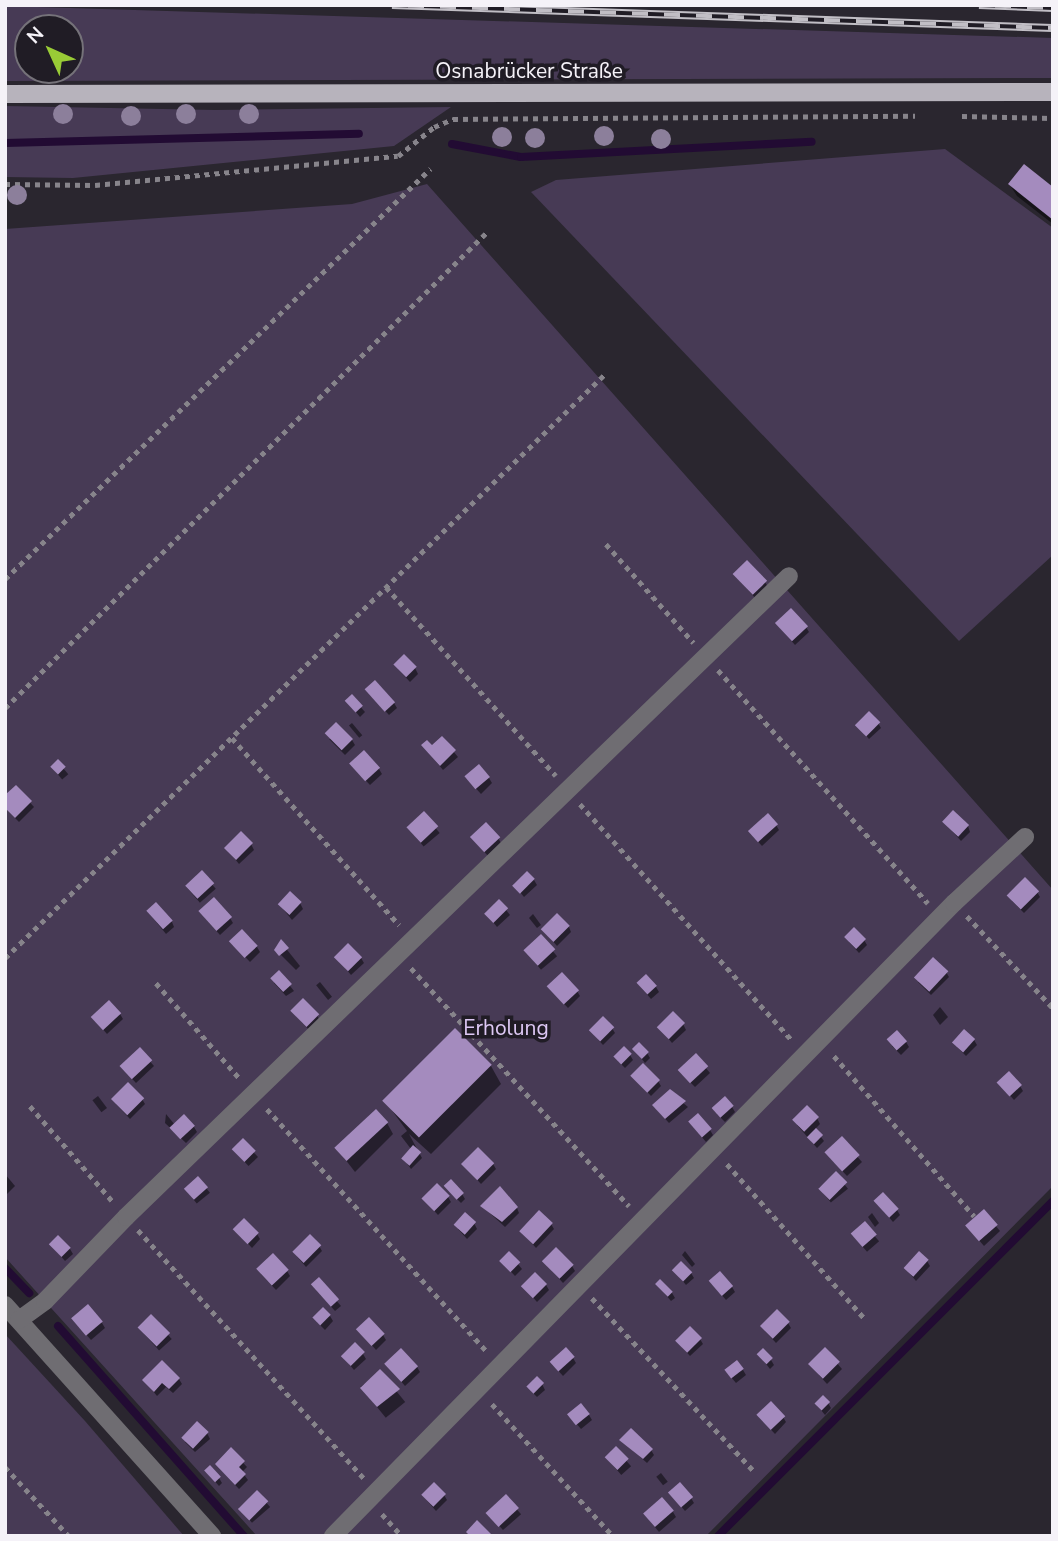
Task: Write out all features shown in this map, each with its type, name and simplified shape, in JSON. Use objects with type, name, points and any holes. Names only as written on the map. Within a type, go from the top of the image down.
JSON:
[{"type":"main road","name":"Osnabrücker Straße","points":[[5,94],[1053,92]]},
{"type":"lane","points":[[19,1320],[45,1300],[126,1217],[789,576]]},
{"type":"lane","points":[[333,1536],[954,903],[1025,837]]},
{"type":"lane","points":[[5,1305],[212,1536]]},
{"type":"path","points":[[5,184],[95,185],[397,156],[434,127],[453,119],[924,116]]},
{"type":"path","points":[[952,116],[1053,118]]},
{"type":"path","points":[[5,579],[430,170]]},
{"type":"path","points":[[5,708],[487,232]]},
{"type":"path","points":[[5,958],[606,373]]},
{"type":"path","points":[[606,544],[941,917]]},
{"type":"path","points":[[386,587],[805,1055]]},
{"type":"path","points":[[232,738],[412,940]]},
{"type":"path","points":[[954,903],[1053,1008]]},
{"type":"path","points":[[398,954],[642,1220]]},
{"type":"path","points":[[156,983],[499,1365]]},
{"type":"path","points":[[819,1040],[974,1216]]},
{"type":"path","points":[[30,1106],[373,1496],[402,1536]]},
{"type":"path","points":[[713,1148],[866,1320]]},
{"type":"path","points":[[580,1284],[752,1470]]},
{"type":"path","points":[[477,1388],[613,1536]]},
{"type":"path","points":[[5,1467],[69,1536]]},
{"type":"green space","points":[[5,6],[1053,38],[1053,78],[84,81],[84,14],[14,14],[14,81],[5,81]]},
{"type":"green space","points":[[5,106],[215,110],[451,107],[394,146],[73,178],[5,177]]},
{"type":"green space","points":[[945,149],[1053,228],[1053,555],[959,641],[531,192],[556,180]]},
{"type":"green space","name":"Erholung","points":[[427,184],[1053,890],[1053,1186],[706,1536],[257,1536],[5,1257],[5,229],[352,204]]},
{"type":"green space","points":[[5,1334],[85,1421],[184,1536],[5,1536]]},
{"type":"building","points":[[1024,164],[1053,187],[1053,220],[1008,184]]},
{"type":"building","points":[[747,560],[767,581],[753,595],[733,574]]},
{"type":"building","points":[[791,608],[808,626],[792,641],[775,623]]},
{"type":"building","points":[[404,654],[417,667],[406,677],[393,665]]},
{"type":"building","points":[[375,680],[395,702],[385,712],[365,689]]},
{"type":"building","points":[[352,694],[363,706],[356,713],[345,701]]},
{"type":"building","points":[[869,711],[880,722],[866,736],[855,725]]},
{"type":"building","points":[[336,722],[353,739],[342,750],[325,733]]},
{"type":"building","points":[[442,736],[456,750],[440,766],[421,745],[427,740],[432,745]]},
{"type":"building","points":[[364,750],[380,768],[365,781],[349,763]]},
{"type":"building","points":[[58,759],[66,767],[58,775],[50,767]]},
{"type":"building","points":[[479,764],[490,777],[475,789],[464,776]]},
{"type":"building","points":[[16,785],[32,801],[15,818],[5,808],[5,795]]},
{"type":"building","points":[[953,810],[969,825],[958,837],[942,822]]},
{"type":"building","points":[[424,811],[438,826],[421,843],[406,827]]},
{"type":"building","points":[[768,813],[778,824],[758,842],[748,831]]},
{"type":"building","points":[[486,822],[500,837],[484,852],[470,837]]},
{"type":"building","points":[[241,831],[253,843],[236,860],[224,848]]},
{"type":"building","points":[[202,870],[214,883],[197,899],[185,886]]},
{"type":"building","points":[[527,871],[535,879],[520,894],[512,886]]},
{"type":"building","points":[[1025,877],[1039,891],[1021,910],[1007,895]]},
{"type":"building","points":[[290,891],[302,902],[289,915],[278,904]]},
{"type":"building","points":[[214,897],[232,917],[216,931],[198,911]]},
{"type":"building","points":[[499,899],[508,908],[493,923],[484,914]]},
{"type":"building","points":[[156,902],[173,921],[163,929],[146,911]]},
{"type":"building","points":[[557,913],[570,926],[553,942],[541,929]]},
{"type":"building","points":[[854,927],[866,939],[856,949],[844,937]]},
{"type":"building","points":[[242,929],[258,946],[245,958],[229,941]]},
{"type":"building","points":[[541,934],[555,949],[538,966],[523,950]]},
{"type":"building","points":[[281,939],[289,948],[279,956],[274,950]]},
{"type":"building","points":[[348,943],[362,957],[348,971],[334,957]]},
{"type":"building","points":[[933,957],[948,971],[929,992],[914,977]]},
{"type":"building","points":[[279,970],[292,984],[283,992],[270,978]]},
{"type":"building","points":[[562,972],[579,990],[564,1005],[547,986]]},
{"type":"building","points":[[646,974],[657,986],[647,995],[636,983]]},
{"type":"building","points":[[303,998],[319,1014],[307,1027],[290,1011]]},
{"type":"building","points":[[109,1000],[121,1013],[103,1030],[91,1017]]},
{"type":"building","points":[[673,1011],[685,1023],[669,1039],[657,1027]]},
{"type":"building","points":[[603,1016],[614,1027],[600,1041],[589,1030]]},
{"type":"building","points":[[455,1028],[492,1065],[419,1138],[382,1101]]},
{"type":"building","points":[[964,1029],[975,1039],[963,1052],[952,1042]]},
{"type":"building","points":[[897,1030],[907,1041],[897,1051],[887,1039]]},
{"type":"building","points":[[639,1042],[649,1052],[642,1059],[632,1049]]},
{"type":"building","points":[[624,1046],[632,1054],[621,1064],[613,1057]]},
{"type":"building","points":[[140,1047],[152,1060],[132,1079],[120,1066]]},
{"type":"building","points":[[696,1053],[708,1066],[690,1083],[678,1070]]},
{"type":"building","points":[[643,1063],[660,1080],[647,1093],[630,1076]]},
{"type":"building","points":[[1009,1071],[1022,1085],[1010,1096],[997,1083]]},
{"type":"building","points":[[128,1082],[144,1098],[127,1115],[111,1099]]},
{"type":"building","points":[[670,1089],[686,1101],[665,1119],[652,1105]]},
{"type":"building","points":[[725,1096],[734,1106],[720,1118],[712,1108]]},
{"type":"building","points":[[807,1105],[819,1117],[804,1132],[792,1120]]},
{"type":"building","points":[[376,1109],[388,1122],[347,1161],[334,1148]]},
{"type":"building","points":[[698,1113],[712,1129],[702,1137],[688,1122]]},
{"type":"building","points":[[184,1114],[195,1126],[180,1139],[169,1128]]},
{"type":"building","points":[[816,1128],[823,1135],[814,1144],[807,1137]]},
{"type":"building","points":[[842,1136],[860,1155],[842,1171],[824,1152]]},
{"type":"building","points":[[243,1138],[256,1151],[244,1162],[232,1149]]},
{"type":"building","points":[[413,1145],[421,1152],[409,1166],[401,1159]]},
{"type":"building","points":[[478,1147],[494,1163],[477,1180],[461,1164]]},
{"type":"building","points":[[836,1171],[847,1182],[830,1200],[818,1189]]},
{"type":"building","points":[[198,1176],[208,1187],[194,1200],[184,1189]]},
{"type":"building","points":[[451,1179],[464,1193],[457,1200],[444,1186]]},
{"type":"building","points":[[437,1183],[450,1196],[434,1211],[421,1199]]},
{"type":"building","points":[[500,1186],[518,1207],[502,1222],[480,1206]]},
{"type":"building","points":[[883,1192],[899,1209],[889,1218],[873,1201]]},
{"type":"building","points":[[984,1209],[998,1225],[979,1241],[965,1225]]},
{"type":"building","points":[[539,1210],[553,1223],[533,1244],[519,1231]]},
{"type":"building","points":[[465,1212],[476,1222],[465,1235],[454,1225]]},
{"type":"building","points":[[244,1218],[259,1233],[248,1244],[233,1229]]},
{"type":"building","points":[[865,1221],[877,1235],[862,1247],[851,1233]]},
{"type":"building","points":[[310,1234],[321,1245],[304,1263],[292,1252]]},
{"type":"building","points":[[58,1235],[71,1248],[62,1257],[49,1244]]},
{"type":"building","points":[[556,1247],[574,1265],[560,1279],[542,1261]]},
{"type":"building","points":[[509,1251],[520,1262],[510,1272],[499,1261]]},
{"type":"building","points":[[919,1251],[929,1260],[913,1277],[904,1268]]},
{"type":"building","points":[[273,1253],[289,1270],[272,1286],[256,1269]]},
{"type":"building","points":[[681,1261],[692,1272],[683,1282],[672,1270]]},
{"type":"building","points":[[720,1271],[733,1286],[722,1296],[709,1281]]},
{"type":"building","points":[[535,1272],[547,1284],[533,1298],[521,1286]]},
{"type":"building","points":[[319,1277],[339,1299],[331,1307],[311,1284]]},
{"type":"building","points":[[660,1279],[673,1292],[668,1297],[655,1284]]},
{"type":"building","points":[[88,1304],[103,1322],[86,1336],[71,1318]]},
{"type":"building","points":[[323,1307],[331,1315],[320,1325],[312,1318]]},
{"type":"building","points":[[777,1309],[790,1322],[773,1339],[760,1326]]},
{"type":"building","points":[[151,1314],[170,1333],[157,1347],[138,1327]]},
{"type":"building","points":[[369,1317],[385,1334],[372,1346],[356,1329]]},
{"type":"building","points":[[690,1326],[702,1338],[687,1353],[675,1341]]},
{"type":"building","points":[[355,1342],[365,1352],[351,1366],[341,1356]]},
{"type":"building","points":[[566,1347],[575,1357],[558,1371],[550,1362]]},
{"type":"building","points":[[825,1347],[840,1362],[823,1379],[808,1364]]},
{"type":"building","points":[[401,1348],[418,1366],[401,1382],[384,1364]]},
{"type":"building","points":[[763,1348],[773,1358],[767,1364],[757,1354]]},
{"type":"building","points":[[162,1360],[180,1378],[169,1389],[162,1383],[154,1392],[142,1380]]},
{"type":"building","points":[[737,1360],[744,1369],[731,1379],[724,1370]]},
{"type":"building","points":[[380,1369],[400,1389],[377,1407],[360,1388]]},
{"type":"building","points":[[537,1376],[544,1383],[533,1394],[526,1387]]},
{"type":"building","points":[[823,1395],[830,1402],[822,1411],[815,1403]]},
{"type":"building","points":[[771,1401],[785,1416],[771,1430],[756,1415]]},
{"type":"building","points":[[581,1403],[590,1414],[576,1425],[567,1414]]},
{"type":"building","points":[[197,1421],[209,1432],[193,1449],[181,1438]]},
{"type":"building","points":[[631,1428],[653,1449],[643,1459],[619,1440]]},
{"type":"building","points":[[616,1446],[629,1459],[617,1470],[605,1457]]},
{"type":"building","points":[[231,1447],[245,1461],[239,1467],[246,1474],[235,1485],[215,1464]]},
{"type":"building","points":[[210,1465],[221,1477],[215,1482],[204,1470]]},
{"type":"building","points":[[434,1482],[446,1494],[433,1507],[421,1495]]},
{"type":"building","points":[[680,1482],[693,1497],[681,1508],[668,1492]]},
{"type":"building","points":[[257,1490],[268,1501],[249,1520],[238,1509]]},
{"type":"building","points":[[506,1494],[519,1508],[498,1527],[486,1513]]},
{"type":"building","points":[[662,1497],[674,1511],[655,1527],[643,1513]]},
{"type":"building","points":[[477,1520],[493,1536],[470,1536],[466,1532]]},
{"type":"waterway","points":[[5,143],[359,134]]},
{"type":"waterway","points":[[452,144],[521,157],[812,142]]},
{"type":"waterway","points":[[718,1536],[1053,1201]]},
{"type":"waterway","points":[[5,1268],[29,1293]]},
{"type":"waterway","points":[[58,1326],[244,1536]]},
{"type":"railway","points":[[392,5],[1053,28]]},
{"type":"railway","points":[[979,5],[1053,8]]}]
